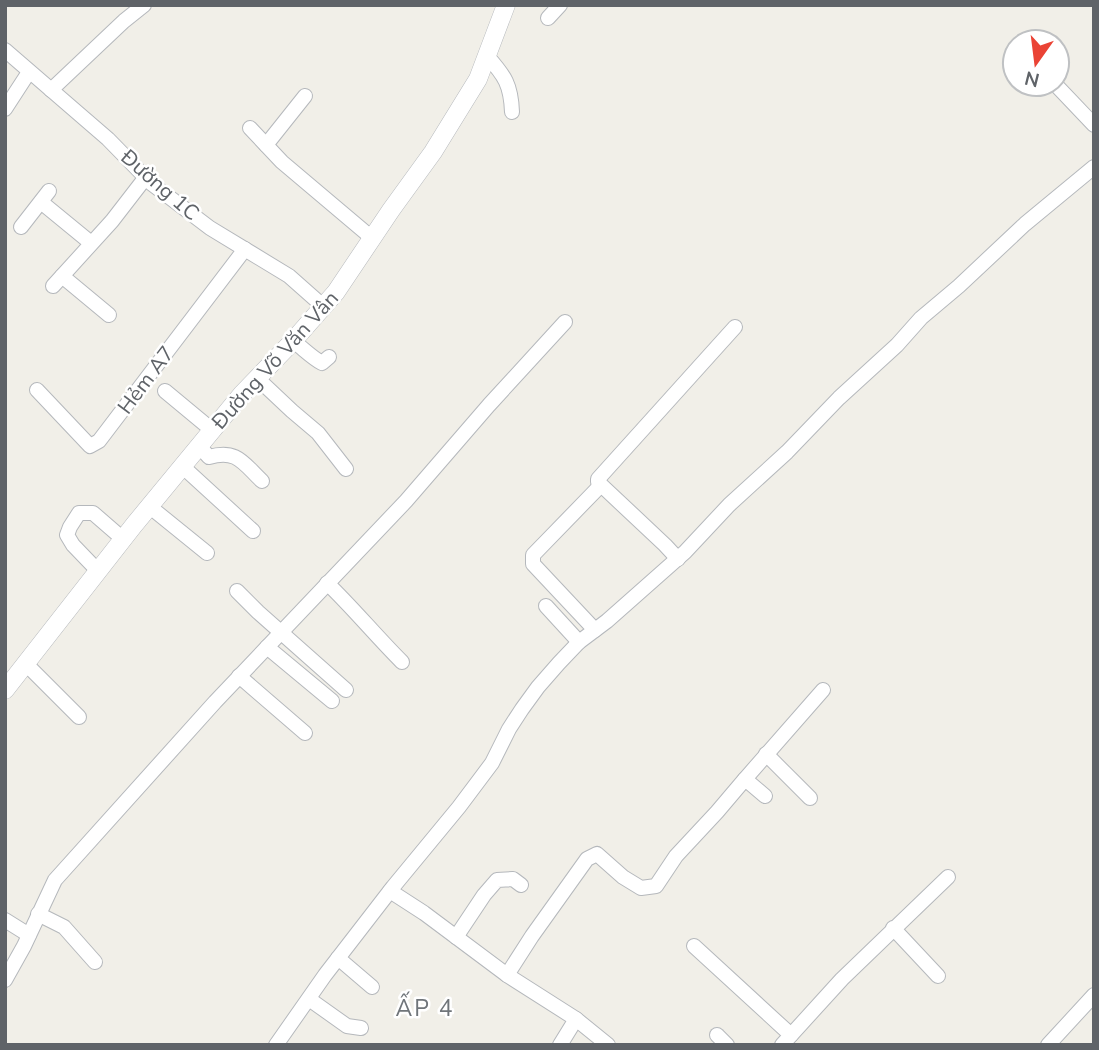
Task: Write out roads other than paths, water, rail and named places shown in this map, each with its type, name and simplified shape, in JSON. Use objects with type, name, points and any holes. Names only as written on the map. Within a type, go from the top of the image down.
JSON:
[{"type":"street","points":[[51,90],[144,5]]},
{"type":"street","name":"Đường Võ Văn Vân","points":[[5,690],[182,466],[257,378],[336,292],[433,152],[478,79],[506,5]]},
{"type":"street","points":[[548,18],[560,5]]},
{"type":"street","name":"Đường 1C","points":[[5,50],[108,139],[145,177],[210,228],[289,276],[324,307]]},
{"type":"street","points":[[487,56],[508,84],[512,112]]},
{"type":"street","points":[[5,109],[29,72]]},
{"type":"street","points":[[266,145],[305,96]]},
{"type":"street","points":[[1068,98],[1094,125]]},
{"type":"street","points":[[250,128],[282,162],[373,238]]},
{"type":"street","points":[[276,1045],[338,958],[492,763],[509,729],[538,687],[579,642],[678,559],[729,505],[787,452],[922,318],[1025,224],[1094,167]]},
{"type":"street","points":[[109,314],[58,281],[112,220],[145,177]]},
{"type":"street","points":[[21,227],[45,196],[91,243]]},
{"type":"street","name":"Hẻm A7","points":[[37,390],[90,446],[99,442],[245,249]]},
{"type":"street","points":[[5,980],[55,880],[239,676],[406,501],[565,321]]},
{"type":"street","points":[[678,559],[601,485],[598,479],[735,327]]},
{"type":"street","points":[[293,341],[323,363],[330,357]]},
{"type":"street","points":[[257,378],[318,433],[345,469]]},
{"type":"street","points":[[164,391],[212,430]]},
{"type":"street","points":[[199,446],[209,457],[220,454],[236,456],[262,481]]},
{"type":"street","points":[[182,466],[253,531]]},
{"type":"street","points":[[595,630],[533,564],[532,559],[601,485]]},
{"type":"street","points":[[149,506],[207,554]]},
{"type":"street","points":[[98,571],[67,535],[79,513],[93,513],[122,539]]},
{"type":"street","points":[[327,583],[402,662]]},
{"type":"street","points":[[237,591],[346,690]]},
{"type":"street","points":[[546,606],[579,642]]},
{"type":"street","points":[[267,647],[332,701]]},
{"type":"street","points":[[26,664],[79,717]]},
{"type":"street","points":[[239,676],[305,733]]},
{"type":"street","points":[[507,975],[587,859],[597,854],[640,888],[656,886],[676,856],[823,690]]},
{"type":"street","points":[[766,754],[810,798]]},
{"type":"street","points":[[745,779],[765,796]]},
{"type":"street","points":[[694,946],[786,1040],[842,979],[948,877]]},
{"type":"street","points":[[456,937],[497,880],[513,879],[521,885]]},
{"type":"street","points":[[390,891],[507,975],[576,1019],[608,1045]]},
{"type":"street","points":[[38,914],[64,927],[95,962]]},
{"type":"street","points":[[5,920],[29,935]]},
{"type":"street","points":[[894,928],[938,975]]},
{"type":"street","points":[[338,958],[372,986]]},
{"type":"street","points":[[1048,1045],[1094,995]]},
{"type":"street","points":[[309,999],[347,1026],[361,1028]]},
{"type":"street","points":[[560,1045],[576,1019]]},
{"type":"district","name":"ẤP 4","points":[[425,1008]]}]
